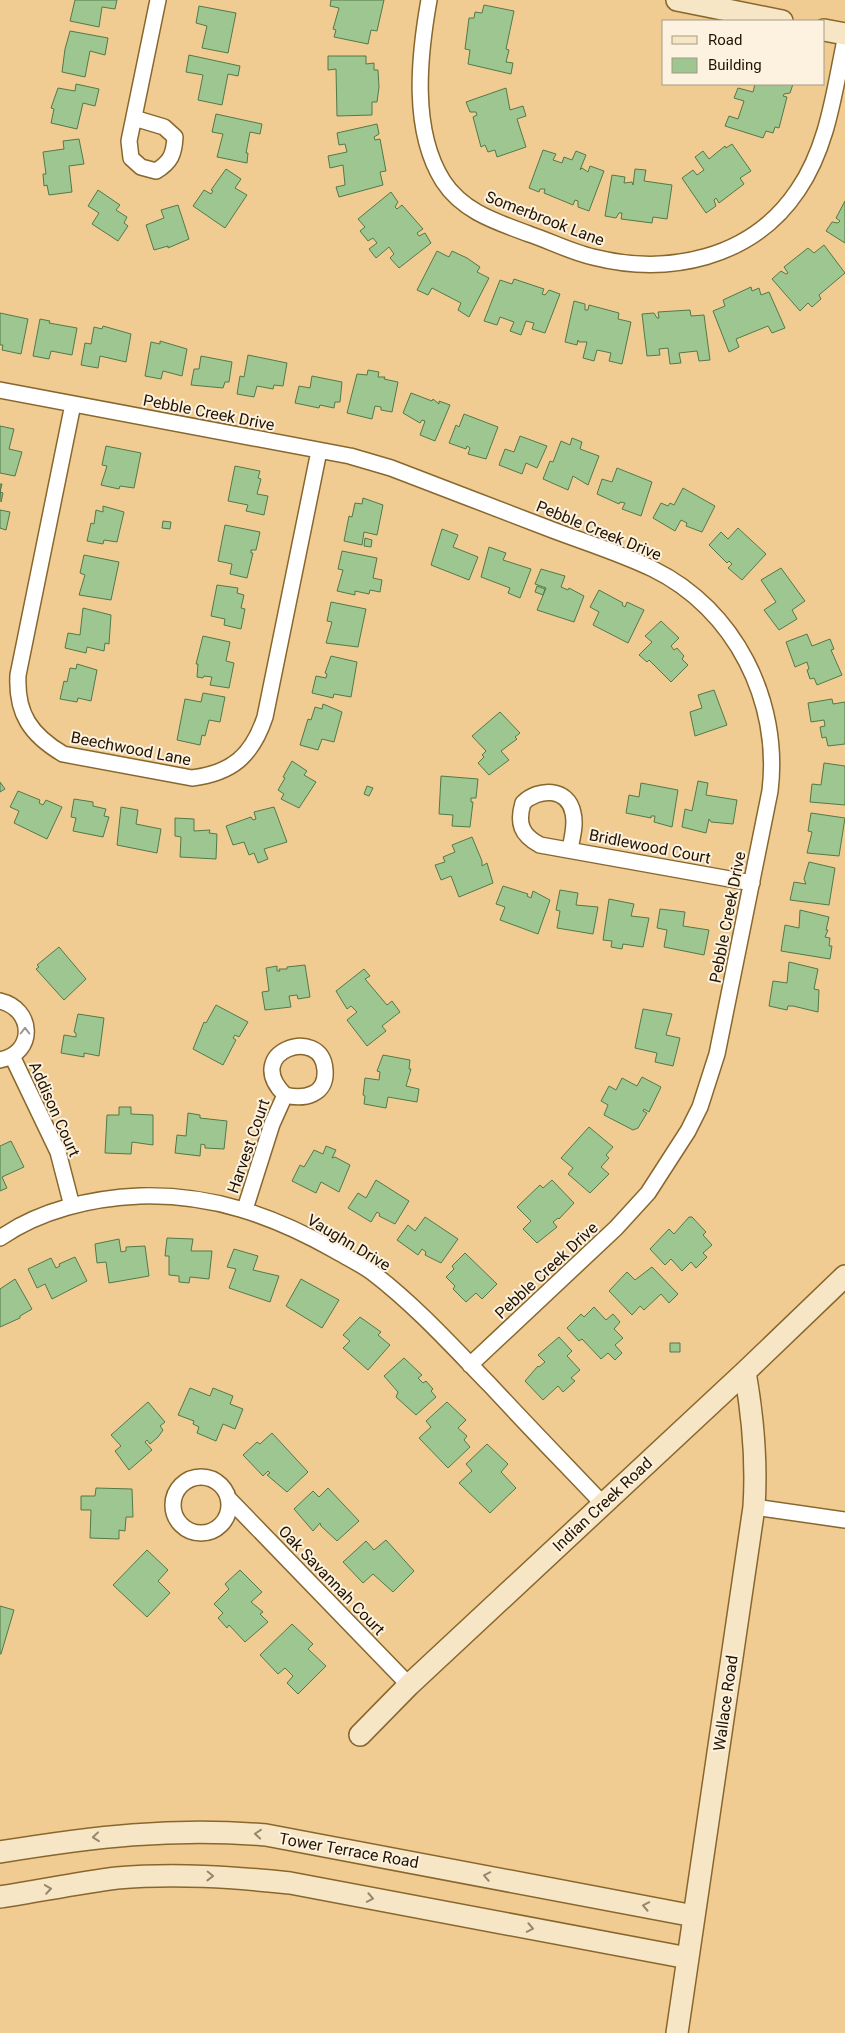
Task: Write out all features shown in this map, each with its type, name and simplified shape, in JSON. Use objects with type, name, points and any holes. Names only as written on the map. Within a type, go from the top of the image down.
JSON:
[{"type":"street","points":[[134,118],[158,0]]},
{"type":"street","name":"Somerbrook Lane","points":[[429,0],[422,51],[422,98],[425,132],[433,160],[444,182],[460,200],[483,216],[591,257],[631,265],[686,263],[708,257],[734,247],[758,232],[779,212],[797,192],[821,146],[845,40]]},
{"type":"street","points":[[677,0],[777,20]]},
{"type":"street","points":[[825,30],[845,34]]},
{"type":"street","name":"Pebble Creek Drive","points":[[0,390],[319,451],[391,468],[653,569],[698,599],[732,636],[745,657],[765,706],[771,735],[770,791],[717,1054],[700,1107],[675,1154],[648,1193],[616,1228],[470,1365]]},
{"type":"street","name":"Beechwood Lane","points":[[73,404],[20,666],[17,690],[20,704],[34,732],[47,745],[63,754],[82,758],[192,778],[210,776],[226,769],[250,750],[258,736],[264,717],[319,451]]},
{"type":"street","name":"Bridlewood Court","points":[[570,849],[752,883]]},
{"type":"street","name":"Addison Court","points":[[0,1001],[16,1008],[26,1024],[24,1043],[6,1058],[58,1152],[72,1206]]},
{"type":"street","name":"Harvest Court","points":[[245,1209],[272,1124],[285,1095]]},
{"type":"street","name":"Vaughn Drive","points":[[0,1238],[37,1218],[72,1206],[120,1197],[169,1195],[207,1200],[245,1209],[311,1237],[371,1271],[411,1304],[602,1503]]},
{"type":"street","name":"Indian Creek Road","points":[[360,1735],[409,1685],[602,1503],[746,1372],[845,1276]]},
{"type":"street","name":"Wallace Road","points":[[677,2033],[754,1507],[756,1479],[754,1422],[746,1372]]},
{"type":"street","name":"Oak Savannah Court","points":[[229,1499],[409,1685]]},
{"type":"street","points":[[754,1507],[845,1520]]},
{"type":"street","name":"Tower Terrace Road","points":[[0,1852],[82,1838],[153,1832],[226,1832],[266,1835],[694,1916]]},
{"type":"street","points":[[0,1897],[117,1878],[185,1875],[250,1879],[299,1885],[688,1958]]},
{"type":"building","points":[[75,0],[117,0],[115,9],[102,7],[99,27],[70,21]]},
{"type":"building","points":[[331,0],[384,0],[377,31],[371,30],[368,44],[334,37],[336,30],[333,29],[339,8],[330,6]]},
{"type":"building","points":[[484,5],[514,11],[506,49],[509,50],[506,62],[513,63],[511,74],[468,64],[470,50],[465,49],[469,18],[474,18],[475,12],[482,13]]},
{"type":"building","points":[[199,6],[236,13],[228,53],[202,48],[207,26],[196,23]]},
{"type":"building","points":[[70,31],[108,38],[105,55],[90,51],[85,77],[62,72]]},
{"type":"building","points":[[189,55],[240,66],[238,76],[228,74],[222,105],[198,100],[203,75],[186,72]]},
{"type":"building","points":[[328,56],[366,56],[366,64],[374,63],[374,70],[378,70],[379,87],[377,102],[372,102],[372,115],[337,116],[336,69],[328,70]]},
{"type":"building","points":[[76,84],[99,89],[95,106],[83,103],[77,129],[51,123],[54,109],[51,108],[58,88],[75,91]]},
{"type":"building","points":[[755,85],[793,85],[790,93],[783,96],[787,97],[779,128],[775,127],[773,133],[766,131],[763,138],[725,126],[729,116],[738,119],[744,101],[734,98],[738,88],[753,92]]},
{"type":"building","points":[[506,88],[510,110],[523,106],[526,116],[517,119],[526,147],[497,157],[495,150],[488,152],[485,145],[481,147],[473,117],[477,115],[476,112],[470,112],[466,102]]},
{"type":"building","points":[[216,114],[262,124],[260,134],[250,132],[246,153],[248,153],[247,163],[217,157],[223,134],[212,132]]},
{"type":"building","points":[[377,124],[379,134],[374,137],[375,140],[380,139],[386,171],[380,172],[383,185],[339,197],[336,187],[345,185],[343,165],[330,168],[328,156],[347,152],[345,144],[339,145],[337,133]]},
{"type":"building","points":[[79,139],[84,164],[69,166],[72,192],[49,195],[47,185],[44,186],[43,174],[46,174],[43,152],[64,149],[63,141]]},
{"type":"building","points":[[732,144],[751,171],[740,178],[744,184],[719,203],[716,198],[714,200],[716,206],[706,213],[682,178],[693,170],[697,175],[704,170],[695,157],[703,151],[709,159],[725,146],[726,148]]},
{"type":"building","points":[[543,150],[556,154],[553,160],[562,163],[564,157],[572,160],[576,151],[586,155],[580,170],[582,168],[588,172],[590,166],[604,171],[589,211],[578,207],[578,201],[575,200],[573,205],[544,193],[545,189],[540,189],[539,192],[529,188]]},
{"type":"building","points":[[226,169],[241,179],[235,188],[247,195],[225,228],[193,206],[204,190],[211,194],[213,191],[211,190]]},
{"type":"building","points":[[635,169],[646,170],[644,181],[672,185],[667,219],[653,217],[652,223],[621,219],[622,213],[619,213],[616,218],[605,216],[612,175],[625,177],[624,183],[632,182],[633,185]]},
{"type":"building","points":[[98,190],[120,205],[116,210],[127,217],[124,223],[128,226],[118,241],[92,224],[99,213],[88,206]]},
{"type":"building","points":[[391,192],[398,202],[395,207],[397,209],[402,205],[423,229],[417,233],[419,236],[425,233],[431,243],[399,268],[390,258],[394,254],[389,247],[376,258],[369,249],[377,243],[373,238],[368,241],[360,231],[365,227],[358,219]]},
{"type":"building","points":[[845,201],[845,243],[826,231],[832,222],[838,223],[840,221],[836,218]]},
{"type":"building","points":[[178,205],[189,239],[168,248],[168,246],[154,250],[146,225],[164,218],[161,210]]},
{"type":"building","points":[[824,245],[845,273],[819,295],[821,299],[812,307],[808,303],[800,311],[772,279],[781,271],[786,274],[788,273],[784,267],[808,248],[814,253]]},
{"type":"building","points":[[437,251],[449,257],[452,251],[467,258],[480,267],[477,272],[489,278],[469,317],[458,310],[461,303],[432,288],[428,295],[417,290]]},
{"type":"building","points":[[514,279],[544,289],[542,294],[545,295],[549,290],[560,294],[545,333],[532,329],[534,323],[526,321],[521,335],[510,331],[514,322],[500,317],[497,325],[484,321],[500,280],[512,284]]},
{"type":"building","points":[[751,287],[752,291],[759,288],[761,295],[769,292],[785,328],[772,333],[768,326],[736,339],[739,347],[729,352],[713,311],[725,306],[723,300]]},
{"type":"building","points":[[574,301],[585,304],[585,310],[588,310],[589,305],[619,313],[618,319],[631,322],[622,364],[609,361],[611,353],[597,350],[594,361],[583,358],[587,342],[579,342],[578,340],[577,345],[565,342]]},
{"type":"building","points":[[690,310],[691,316],[704,315],[710,360],[699,361],[697,351],[679,353],[681,363],[670,364],[668,348],[659,349],[660,355],[647,356],[642,314],[654,313],[659,318],[658,312]]},
{"type":"building","points":[[0,313],[28,319],[21,354],[2,350],[3,345],[0,345]]},
{"type":"building","points":[[40,319],[50,321],[49,323],[77,328],[72,355],[51,351],[49,359],[33,356]]},
{"type":"building","points":[[103,326],[131,334],[126,362],[100,356],[98,368],[81,365],[85,343],[91,344],[94,327],[102,329]]},
{"type":"building","points":[[160,341],[187,349],[182,376],[163,371],[161,379],[145,376],[151,342],[160,344]]},
{"type":"building","points":[[248,355],[287,363],[283,386],[274,385],[273,389],[257,386],[254,397],[237,394],[240,376],[244,377]]},
{"type":"building","points":[[201,356],[232,362],[229,382],[225,382],[223,388],[191,385],[194,369],[199,369]]},
{"type":"building","points":[[368,370],[379,372],[378,377],[385,377],[384,379],[398,382],[392,412],[381,410],[381,407],[375,406],[372,419],[347,413],[357,374],[367,375]]},
{"type":"building","points":[[312,376],[342,382],[340,402],[335,402],[334,408],[320,405],[319,408],[295,403],[299,386],[310,388]]},
{"type":"building","points":[[411,393],[432,401],[433,399],[439,404],[439,401],[450,405],[435,441],[420,435],[425,421],[422,420],[420,423],[403,413]]},
{"type":"building","points":[[464,414],[498,427],[486,459],[468,454],[470,448],[467,446],[466,449],[449,443],[456,425],[459,427]]},
{"type":"building","points":[[0,426],[14,429],[9,449],[22,452],[15,476],[0,473]]},
{"type":"building","points":[[520,436],[547,446],[537,468],[526,463],[522,474],[499,465],[505,449],[514,452]]},
{"type":"building","points":[[572,438],[582,442],[580,449],[599,456],[588,485],[573,476],[568,490],[543,479],[550,461],[553,462],[561,441],[570,445]]},
{"type":"building","points":[[106,446],[141,453],[134,488],[120,486],[119,489],[101,485],[107,466],[102,465]]},
{"type":"building","points":[[235,466],[260,471],[258,478],[261,479],[257,494],[268,496],[264,515],[246,511],[248,505],[228,501]]},
{"type":"building","points":[[617,468],[652,482],[641,516],[622,509],[625,503],[620,502],[619,504],[597,494],[602,479],[612,482]]},
{"type":"building","points":[[683,488],[715,506],[702,532],[686,526],[687,523],[681,520],[675,531],[653,518],[661,503],[668,506],[670,503],[674,505]]},
{"type":"building","points":[[363,498],[383,505],[377,535],[364,532],[362,545],[344,541],[349,516],[352,517],[355,503],[362,504]]},
{"type":"building","points":[[103,506],[124,512],[117,542],[104,540],[103,544],[87,541],[91,523],[94,524],[96,510],[103,512]]},
{"type":"building","points":[[0,510],[10,512],[6,530],[0,528]]},
{"type":"building","points":[[163,521],[171,522],[170,529],[162,528]]},
{"type":"building","points":[[225,525],[260,532],[256,550],[251,550],[251,553],[253,553],[247,578],[230,574],[232,564],[218,561]]},
{"type":"building","points":[[738,528],[766,554],[742,580],[728,568],[732,564],[729,561],[727,563],[709,545],[721,532],[728,539]]},
{"type":"building","points":[[442,529],[458,535],[453,547],[478,557],[469,580],[431,565]]},
{"type":"building","points":[[365,538],[372,540],[371,547],[364,546]]},
{"type":"building","points":[[489,547],[506,553],[503,560],[531,569],[520,598],[508,593],[510,588],[481,577]]},
{"type":"building","points":[[342,551],[377,558],[373,578],[382,580],[380,592],[370,590],[369,594],[355,591],[355,595],[337,591],[343,570],[338,569]]},
{"type":"building","points":[[84,555],[119,562],[111,600],[79,595],[85,575],[80,573]]},
{"type":"building","points":[[781,568],[805,601],[792,610],[797,619],[779,630],[764,610],[776,602],[761,580]]},
{"type":"building","points":[[541,569],[565,576],[561,587],[568,590],[569,588],[584,596],[574,622],[537,610],[546,588],[535,584]]},
{"type":"building","points":[[217,585],[238,588],[237,593],[244,595],[241,608],[245,609],[241,629],[224,625],[225,619],[211,616]]},
{"type":"building","points":[[537,586],[545,589],[543,595],[535,592]]},
{"type":"building","points":[[599,590],[623,603],[622,605],[625,607],[627,602],[644,610],[628,643],[593,625],[599,612],[590,607]]},
{"type":"building","points":[[331,602],[366,609],[358,647],[326,643],[332,622],[327,621]]},
{"type":"building","points":[[83,608],[111,615],[109,644],[105,643],[104,651],[87,647],[86,653],[65,648],[68,633],[80,635]]},
{"type":"building","points":[[661,621],[679,638],[671,646],[674,650],[677,648],[684,656],[682,659],[688,665],[671,682],[649,660],[647,662],[639,655],[652,642],[645,636]]},
{"type":"building","points":[[807,634],[812,646],[830,639],[834,649],[831,650],[842,675],[817,685],[814,678],[810,679],[807,662],[795,667],[786,642]]},
{"type":"building","points":[[203,636],[230,642],[226,661],[234,663],[229,688],[210,685],[212,677],[197,677],[198,664],[196,664]]},
{"type":"building","points":[[331,656],[357,662],[351,697],[334,694],[333,698],[312,693],[316,676],[326,678],[327,674],[325,673]]},
{"type":"building","points":[[77,664],[97,670],[91,701],[78,698],[77,702],[60,699],[64,681],[67,682],[70,668],[76,669]]},
{"type":"building","points":[[714,690],[727,725],[695,736],[690,712],[702,708],[698,695]]},
{"type":"building","points":[[203,693],[225,697],[220,722],[209,720],[205,736],[202,735],[200,745],[177,740],[185,699],[201,702]]},
{"type":"building","points":[[832,699],[833,704],[845,702],[845,744],[828,746],[826,737],[822,738],[820,727],[825,726],[824,720],[811,722],[808,703]]},
{"type":"building","points":[[323,704],[342,712],[334,742],[322,739],[318,750],[300,745],[308,719],[311,720],[315,707],[322,709]]},
{"type":"building","points":[[500,712],[520,733],[515,737],[517,739],[501,751],[509,760],[489,775],[478,763],[484,757],[482,755],[486,751],[472,736]]},
{"type":"building","points":[[292,761],[307,771],[304,775],[316,782],[299,808],[281,799],[284,794],[278,790]]},
{"type":"building","points":[[824,763],[845,766],[845,805],[810,802],[812,784],[821,785]]},
{"type":"building","points":[[441,776],[478,779],[476,798],[471,798],[471,802],[473,802],[470,827],[452,826],[453,815],[439,814]]},
{"type":"building","points":[[698,781],[708,783],[706,795],[737,800],[733,824],[711,822],[709,819],[706,833],[682,827],[685,809],[692,811]]},
{"type":"building","points":[[0,782],[5,789],[0,792]]},
{"type":"building","points":[[641,783],[678,790],[672,827],[654,822],[655,816],[651,816],[651,818],[626,813],[629,795],[639,797]]},
{"type":"building","points":[[367,786],[373,788],[369,796],[364,794]]},
{"type":"building","points":[[18,791],[40,800],[39,803],[43,805],[46,800],[62,807],[47,839],[14,823],[19,811],[10,807]]},
{"type":"building","points":[[74,799],[93,802],[93,806],[106,809],[104,816],[109,817],[103,837],[73,831],[76,818],[71,817]]},
{"type":"building","points":[[121,807],[138,810],[136,824],[161,829],[157,853],[117,845]]},
{"type":"building","points":[[274,807],[287,842],[264,849],[268,859],[258,863],[254,853],[249,855],[244,842],[233,845],[226,826],[251,817],[253,820],[256,819],[254,812]]},
{"type":"building","points":[[811,813],[845,818],[839,856],[807,853],[812,832],[808,831]]},
{"type":"building","points":[[175,818],[194,819],[194,831],[210,830],[209,833],[217,834],[216,859],[180,857],[181,837],[175,836]]},
{"type":"building","points":[[472,837],[482,861],[482,866],[487,863],[493,883],[459,897],[451,876],[441,880],[435,865],[445,862],[443,857],[455,852],[452,845]]},
{"type":"building","points":[[809,862],[835,868],[829,905],[790,900],[794,882],[806,884],[804,879]]},
{"type":"building","points":[[503,886],[528,894],[527,896],[531,898],[533,891],[550,900],[538,934],[500,920],[505,907],[496,904]]},
{"type":"building","points":[[560,890],[578,893],[576,905],[598,907],[593,934],[557,928],[560,911],[556,910]]},
{"type":"building","points":[[609,899],[634,904],[631,916],[649,918],[643,947],[623,944],[622,949],[611,947],[612,941],[603,940]]},
{"type":"building","points":[[660,909],[685,912],[683,926],[709,930],[704,955],[664,947],[667,930],[657,928]]},
{"type":"building","points":[[800,910],[829,917],[826,930],[828,930],[825,937],[830,938],[829,946],[832,946],[830,959],[781,951],[785,925],[799,928]]},
{"type":"building","points":[[59,947],[86,979],[64,1000],[36,969],[39,967],[37,965]]},
{"type":"building","points":[[789,962],[818,969],[814,989],[819,990],[818,1012],[793,1006],[788,1006],[787,1010],[769,1006],[773,981],[787,983]]},
{"type":"building","points":[[305,965],[310,997],[298,999],[297,995],[289,996],[291,1007],[265,1010],[262,992],[269,991],[266,968],[277,966],[277,971],[280,971],[279,969],[287,969],[287,967]]},
{"type":"building","points":[[364,969],[370,976],[365,979],[387,1005],[392,1001],[400,1012],[382,1026],[386,1031],[367,1046],[347,1020],[357,1012],[351,1006],[347,1009],[336,991]]},
{"type":"building","points":[[216,1005],[248,1022],[239,1037],[235,1035],[233,1038],[236,1040],[223,1065],[193,1049],[204,1022],[206,1023]]},
{"type":"building","points":[[643,1009],[672,1014],[666,1035],[680,1038],[673,1066],[655,1062],[657,1053],[635,1048]]},
{"type":"building","points":[[78,1014],[104,1018],[99,1056],[84,1053],[84,1057],[61,1053],[64,1035],[76,1037],[74,1032]]},
{"type":"building","points":[[383,1055],[410,1060],[409,1069],[411,1069],[406,1086],[419,1089],[417,1102],[388,1097],[386,1108],[364,1104],[365,1078],[379,1080],[380,1072],[377,1071]]},
{"type":"building","points":[[642,1077],[661,1087],[649,1112],[644,1109],[643,1111],[647,1113],[638,1128],[633,1130],[604,1115],[608,1105],[601,1101],[609,1086],[616,1090],[622,1078],[637,1086]]},
{"type":"building","points":[[119,1107],[131,1107],[131,1114],[153,1115],[153,1145],[132,1142],[131,1154],[105,1153],[107,1115],[119,1115]]},
{"type":"building","points":[[188,1113],[200,1115],[200,1118],[227,1121],[224,1149],[205,1148],[205,1145],[201,1144],[200,1156],[175,1153],[177,1135],[186,1136]]},
{"type":"building","points":[[589,1127],[613,1147],[606,1155],[609,1158],[601,1167],[609,1174],[590,1193],[568,1174],[573,1168],[561,1158]]},
{"type":"building","points":[[11,1141],[24,1167],[2,1177],[7,1188],[0,1191],[0,1146]]},
{"type":"building","points":[[326,1146],[336,1150],[332,1158],[335,1157],[350,1165],[339,1192],[321,1182],[316,1193],[292,1181],[300,1165],[304,1167],[314,1150],[323,1154]]},
{"type":"building","points":[[376,1180],[409,1201],[395,1224],[379,1216],[380,1214],[377,1212],[371,1222],[348,1208],[358,1193],[366,1198]]},
{"type":"building","points":[[552,1180],[574,1203],[559,1219],[553,1222],[557,1227],[537,1243],[523,1229],[531,1221],[517,1207],[540,1185],[543,1188]]},
{"type":"building","points":[[425,1217],[458,1239],[441,1263],[425,1255],[426,1252],[422,1249],[418,1255],[397,1240],[408,1225],[415,1231]]},
{"type":"building","points":[[689,1217],[692,1217],[706,1232],[703,1235],[712,1245],[703,1253],[707,1257],[696,1268],[691,1262],[682,1271],[671,1259],[665,1265],[650,1249],[669,1229],[674,1234]]},
{"type":"building","points":[[167,1238],[193,1239],[191,1251],[212,1251],[209,1279],[190,1277],[189,1283],[179,1282],[179,1276],[169,1275],[169,1256],[165,1256]]},
{"type":"building","points":[[119,1239],[121,1252],[126,1251],[126,1247],[145,1246],[149,1276],[109,1283],[106,1262],[97,1263],[95,1244]]},
{"type":"building","points":[[234,1249],[258,1256],[253,1270],[279,1276],[270,1302],[229,1288],[236,1269],[227,1267]]},
{"type":"building","points":[[465,1253],[497,1284],[482,1299],[476,1293],[466,1302],[453,1289],[455,1286],[446,1277],[454,1269],[452,1266]]},
{"type":"building","points":[[75,1257],[87,1281],[52,1299],[45,1284],[37,1288],[28,1269],[51,1258],[56,1268],[60,1266],[59,1264]]},
{"type":"building","points":[[652,1267],[678,1294],[669,1303],[661,1294],[644,1310],[640,1306],[632,1315],[609,1291],[627,1272],[635,1280]]},
{"type":"building","points":[[15,1279],[32,1309],[20,1316],[20,1318],[0,1327],[0,1289]]},
{"type":"building","points":[[301,1279],[339,1300],[322,1328],[286,1306]]},
{"type":"building","points":[[594,1307],[606,1320],[613,1314],[620,1322],[614,1329],[623,1338],[615,1345],[622,1353],[615,1360],[608,1353],[601,1359],[582,1339],[579,1341],[567,1328],[581,1314],[584,1317]]},
{"type":"building","points":[[360,1317],[381,1332],[378,1335],[390,1345],[368,1370],[343,1348],[350,1341],[343,1335]]},
{"type":"building","points":[[559,1337],[572,1351],[567,1356],[580,1370],[571,1378],[575,1381],[563,1392],[558,1386],[543,1400],[525,1381],[538,1366],[545,1362],[538,1355]]},
{"type":"building","points":[[670,1343],[680,1343],[680,1352],[670,1352]]},
{"type":"building","points":[[404,1358],[422,1375],[418,1378],[423,1383],[426,1381],[433,1389],[431,1391],[436,1397],[416,1415],[396,1397],[398,1392],[384,1376]]},
{"type":"building","points":[[190,1388],[210,1396],[213,1388],[233,1396],[230,1404],[243,1409],[235,1429],[223,1424],[216,1441],[197,1433],[199,1427],[193,1424],[194,1421],[178,1415]]},
{"type":"building","points":[[148,1402],[165,1422],[160,1426],[163,1430],[150,1444],[147,1440],[145,1442],[152,1450],[129,1470],[115,1451],[121,1446],[111,1435]]},
{"type":"building","points":[[447,1402],[466,1420],[458,1428],[467,1436],[464,1440],[470,1447],[448,1468],[419,1438],[431,1427],[426,1421]]},
{"type":"building","points":[[272,1433],[308,1472],[287,1492],[267,1475],[270,1473],[268,1471],[263,1476],[243,1455],[257,1442],[260,1444]]},
{"type":"building","points":[[487,1444],[508,1464],[501,1472],[516,1488],[490,1513],[459,1483],[472,1471],[466,1464]]},
{"type":"building","points":[[96,1488],[132,1489],[133,1517],[126,1517],[125,1531],[119,1530],[119,1539],[90,1538],[91,1510],[81,1510],[81,1496],[95,1496]]},
{"type":"building","points":[[328,1488],[359,1521],[337,1541],[320,1523],[313,1531],[294,1509],[313,1491],[319,1497]]},
{"type":"building","points":[[386,1540],[414,1571],[393,1592],[373,1574],[363,1583],[343,1562],[366,1541],[374,1550]]},
{"type":"building","points":[[147,1550],[168,1570],[158,1581],[170,1593],[147,1617],[113,1585]]},
{"type":"building","points":[[240,1570],[262,1592],[251,1602],[263,1612],[260,1614],[268,1622],[245,1642],[229,1625],[227,1628],[218,1618],[223,1613],[214,1604],[229,1589],[225,1584]]},
{"type":"building","points":[[0,1606],[14,1610],[1,1654],[0,1654]]},
{"type":"building","points":[[292,1624],[313,1644],[308,1649],[326,1666],[298,1694],[287,1683],[293,1676],[285,1668],[278,1674],[260,1655]]}]
